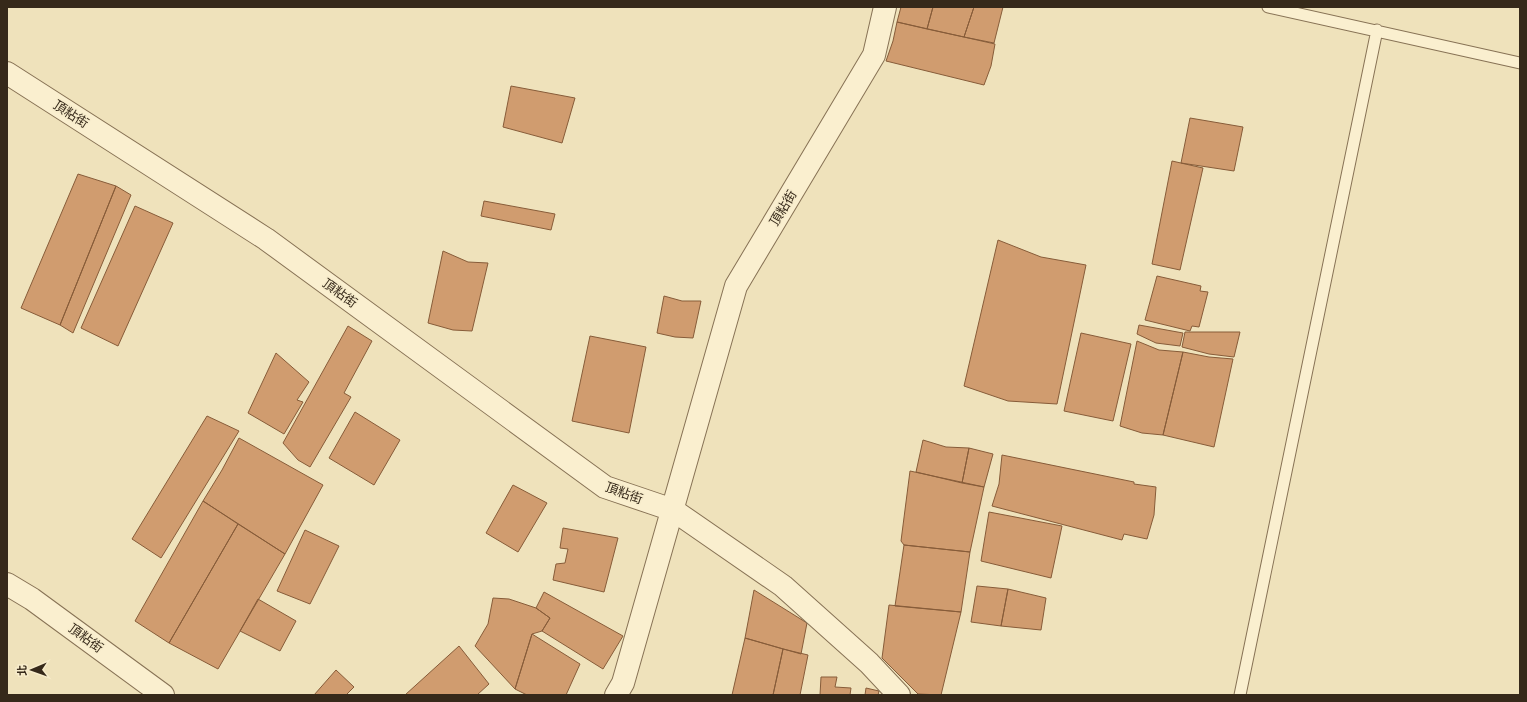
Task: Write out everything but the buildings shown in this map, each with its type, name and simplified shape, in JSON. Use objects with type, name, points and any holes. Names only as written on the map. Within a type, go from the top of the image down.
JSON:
[{"type":"street","name":"頂粘街","points":[[616,695],[623,683],[736,286],[874,55],[885,7]]},
{"type":"street","name":"頂粘街","points":[[7,73],[266,239],[605,487],[673,510],[783,586],[869,663],[899,695]]},
{"type":"street","name":"頂粘街","points":[[7,584],[32,599],[163,695]]},
{"type":"lane","points":[[1268,7],[1520,63]]},
{"type":"lane","points":[[1240,695],[1377,30]]}]
